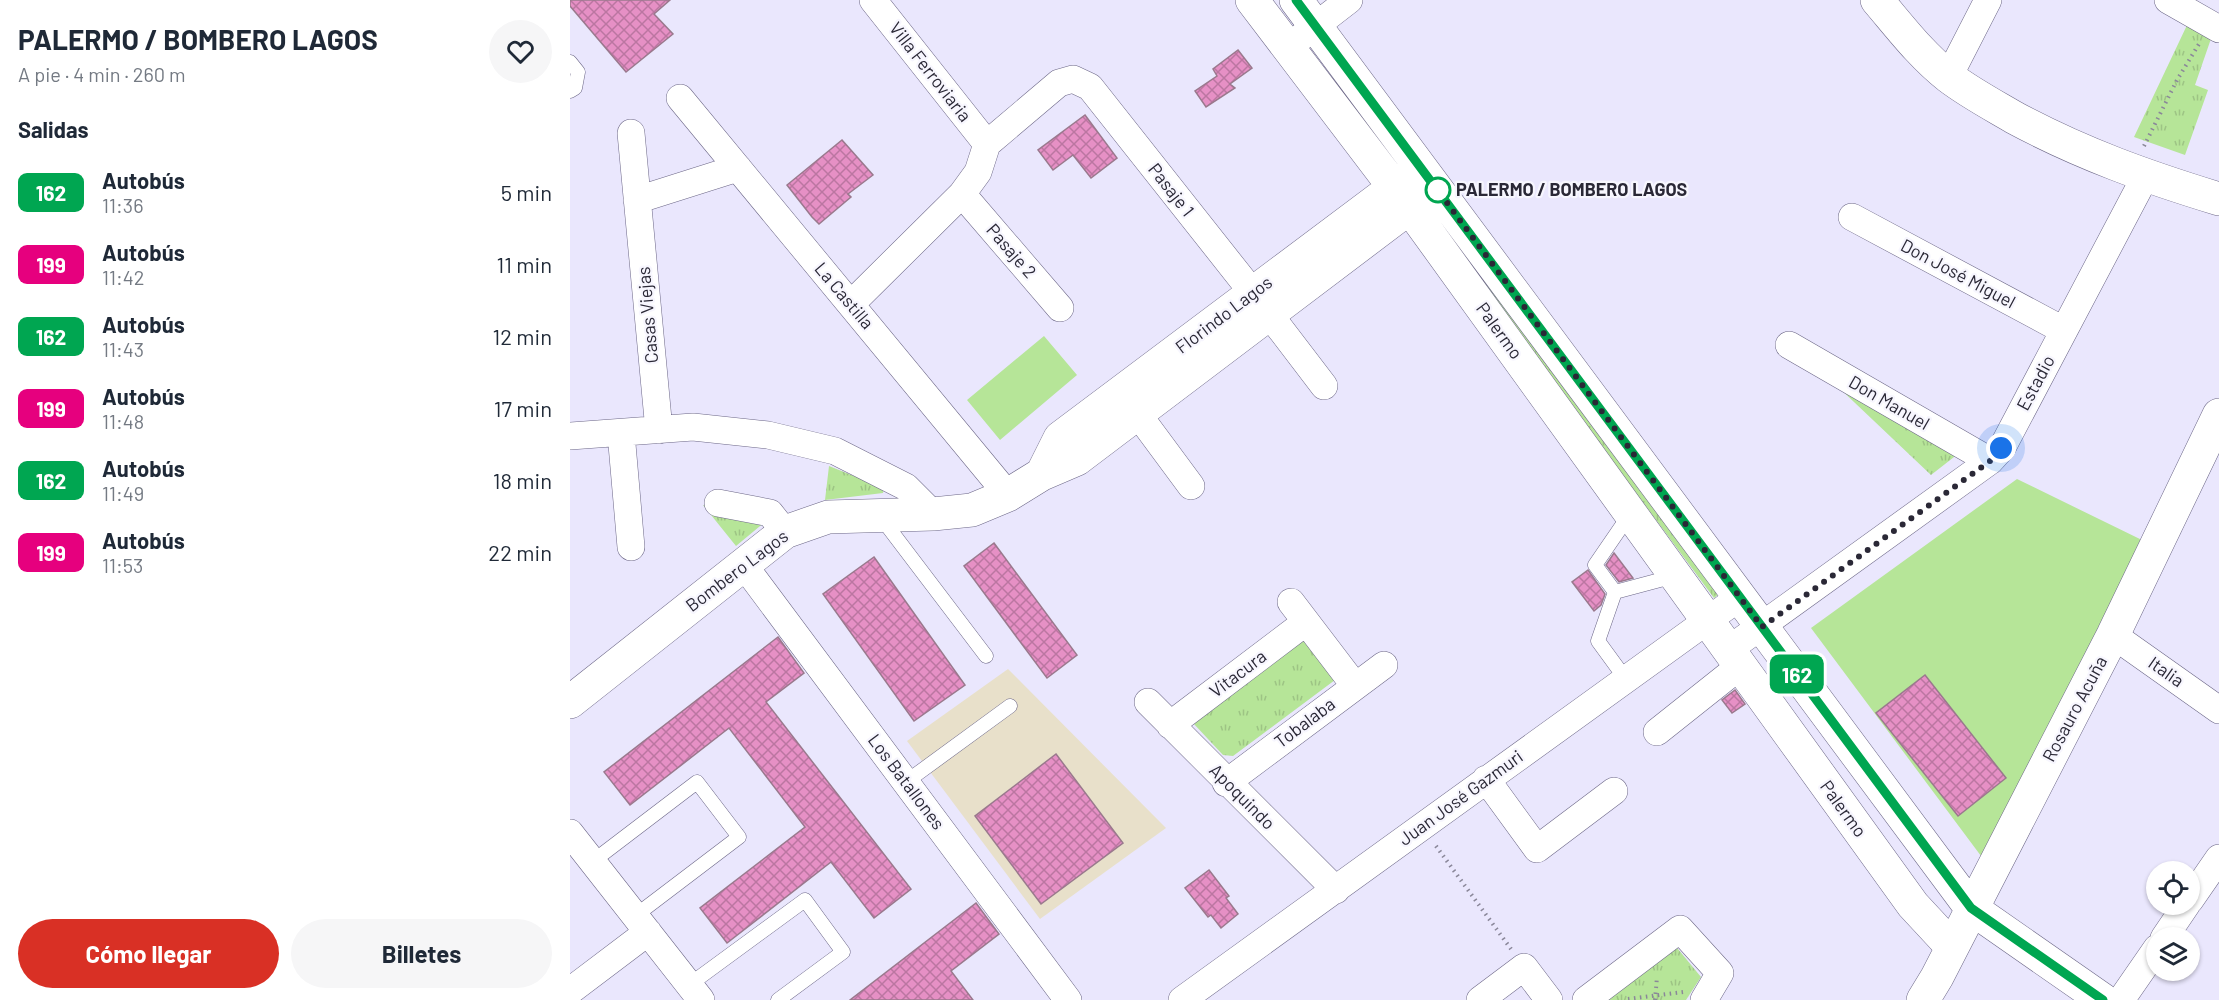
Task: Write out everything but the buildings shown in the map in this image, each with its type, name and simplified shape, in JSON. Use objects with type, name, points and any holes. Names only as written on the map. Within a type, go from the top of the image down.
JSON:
[{"type":"street","name":"Villa Ferroviaria","points":[[873,0],[987,144]]},
{"type":"street","name":"Palermo","points":[[1252,0],[1402,198],[1913,905],[1952,946]]},
{"type":"street","name":"Palermo","points":[[1296,0],[1971,908],[2103,1000]]},
{"type":"street","points":[[1287,48],[1349,0]]},
{"type":"street","points":[[1877,0],[1914,44],[1949,76],[1978,96],[2036,129],[2091,156],[2144,163],[2219,200]]},
{"type":"street","points":[[1949,76],[1988,0]]},
{"type":"street","points":[[2168,0],[2215,27]]},
{"type":"street","name":"Pasaje 1","points":[[987,144],[1059,83],[1073,79],[1090,87],[1324,386]]},
{"type":"street","name":"La Castilla","points":[[680,98],[1008,495]]},
{"type":"street","name":"Casas Viejas","points":[[631,133],[659,430]]},
{"type":"street","points":[[851,304],[962,194],[978,172],[987,144]]},
{"type":"street","name":"Estadio","points":[[1734,658],[1762,627],[1990,461],[2001,448],[2063,330],[2144,163]]},
{"type":"street","points":[[637,200],[738,168]]},
{"type":"street","name":"Florindo Lagos","points":[[1042,474],[1060,438],[1261,303],[1428,177]]},
{"type":"street","name":"Pasaje 2","points":[[962,194],[1060,308]]},
{"type":"street","name":"Don José Miguel","points":[[1852,217],[2063,330]]},
{"type":"street","name":"Florindo Lagos","points":[[933,513],[972,510],[1008,495],[1042,474],[1077,459],[1137,413],[1261,303]]},
{"type":"street","name":"Don Manuel","points":[[1789,345],[1990,461]]},
{"type":"street","points":[[1137,413],[1191,486]]},
{"type":"street","name":"Rosauro Acuña","points":[[1923,1000],[2113,635],[2217,425]]},
{"type":"street","points":[[570,436],[693,427],[768,435],[835,451],[906,487],[933,513]]},
{"type":"street","points":[[621,433],[631,547]]},
{"type":"street","points":[[718,503],[770,513],[785,532]]},
{"type":"street","name":"Bombero Lagos","points":[[570,702],[785,532],[828,517],[933,513]]},
{"type":"street","name":"Los Batallones","points":[[743,564],[1068,1000]]},
{"type":"street","name":"Juan José Gazmuri","points":[[1182,1000],[1740,597]]},
{"type":"street","name":"Vitacura","points":[[1170,725],[1299,612],[1355,686]]},
{"type":"street","name":"Italia","points":[[2113,635],[2219,710]]},
{"type":"street","points":[[1657,732],[1734,658]]},
{"type":"street","name":"Tobalaba","points":[[1227,783],[1384,665]]},
{"type":"street","name":"Apoquindo","points":[[1148,702],[1336,890]]},
{"type":"street","points":[[1486,779],[1537,849],[1614,791]]},
{"type":"street","points":[[570,833],[695,993]]},
{"type":"street","points":[[2200,886],[2219,858]]},
{"type":"street","points":[[570,991],[641,924]]},
{"type":"street","points":[[1586,1000],[1680,929],[1711,988]]},
{"type":"street","points":[[2121,1000],[2146,964]]},
{"type":"street","points":[[1480,1000],[1524,967],[1549,1000]]},
{"type":"lane","points":[[570,62],[578,72],[575,88],[570,92]]},
{"type":"lane","points":[[1615,592],[1595,565],[1630,514]]},
{"type":"lane","points":[[880,515],[986,656]]},
{"type":"lane","points":[[1615,592],[1676,576]]},
{"type":"lane","points":[[1615,592],[1598,641],[1625,678]]},
{"type":"lane","points":[[906,782],[1010,706]]},
{"type":"lane","points":[[592,862],[697,782],[739,837],[641,924]]},
{"type":"lane","points":[[695,993],[805,900],[843,952],[778,1000]]},
{"type":"path","points":[[2144,163],[2177,80],[2215,27]]},
{"type":"path","points":[[1421,826],[1524,967]]},
{"type":"path","points":[[1622,1000],[1711,988]]},
{"type":"shaded area","points":[[1008,669],[1166,828],[1040,919],[907,741]]},
{"type":"green space","points":[[2188,23],[2214,30],[2195,85],[2208,90],[2185,155],[2134,137]]},
{"type":"green space","points":[[1444,202],[1729,586],[1714,598],[1429,214]]},
{"type":"green space","points":[[1044,336],[1077,375],[1000,440],[967,400]]},
{"type":"green space","points":[[1816,366],[1963,450],[1931,475]]},
{"type":"green space","points":[[829,466],[884,488],[883,493],[825,500]]},
{"type":"green space","points":[[2017,479],[2144,541],[1984,860],[1811,628]]},
{"type":"green space","points":[[703,505],[763,517],[766,521],[736,546]]},
{"type":"green space","points":[[1302,635],[1335,680],[1233,756],[1223,755],[1193,723]]},
{"type":"green space","points":[[1673,943],[1701,977],[1686,1000],[1602,1000]]},
{"type":"bus line","name":"162","points":[[1296,0],[1971,908],[2103,1000]]},
{"type":"place","name":"PALERMO / BOMBERO LAGOS","points":[[1438,190]]},
{"type":"route","points":[[1438,190],[1436,188],[1762,627],[1990,461],[2001,448]]}]
